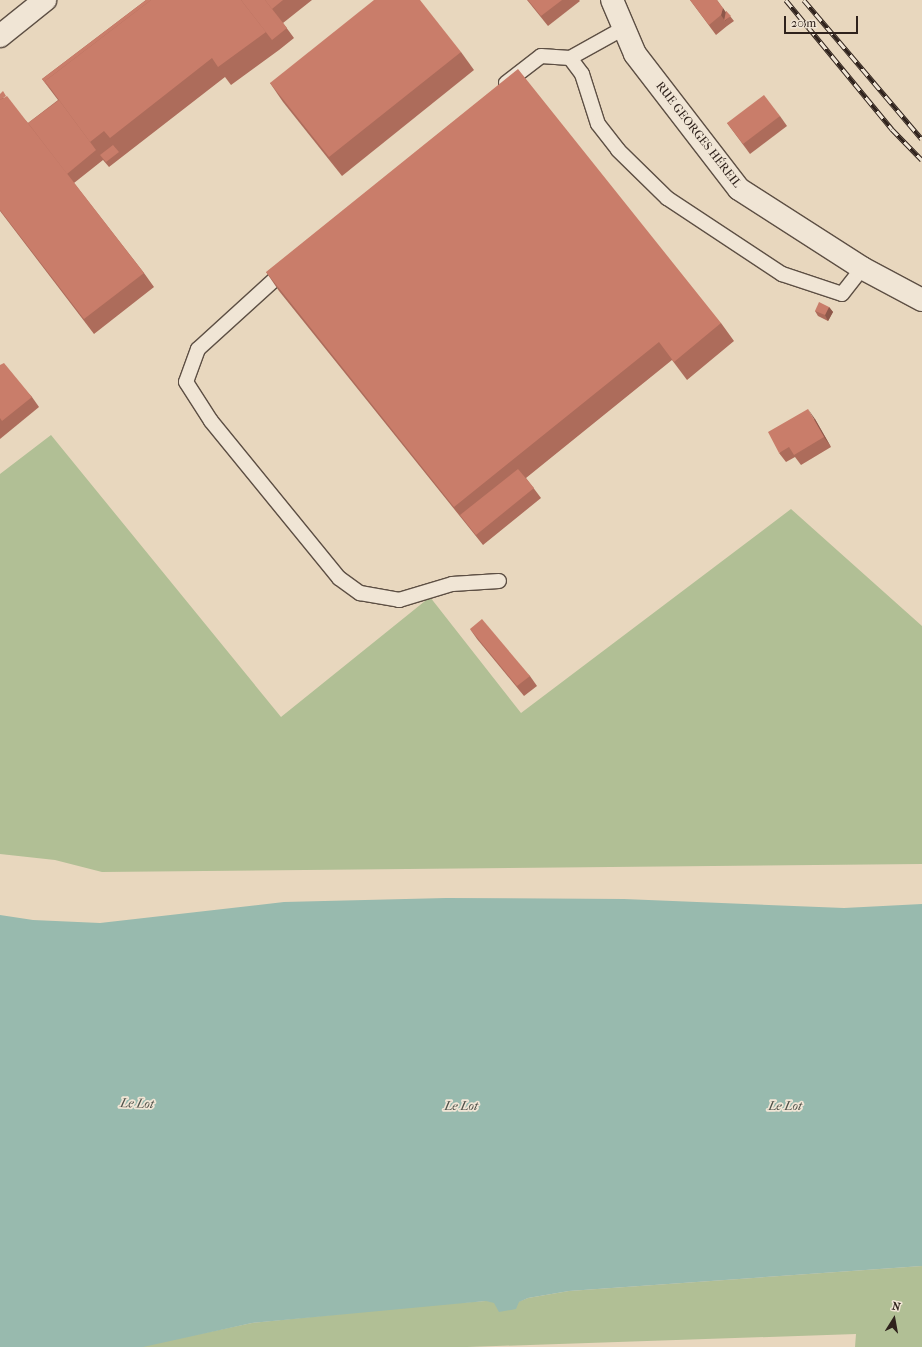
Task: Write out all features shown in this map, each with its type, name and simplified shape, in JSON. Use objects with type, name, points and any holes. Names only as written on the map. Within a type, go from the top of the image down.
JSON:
[{"type":"street","points":[[0,36],[45,0]]},
{"type":"street","name":"RUE GEORGES HÉREIL","points":[[612,0],[635,54],[738,189],[862,268],[922,300]]},
{"type":"lane","points":[[492,92],[541,56],[570,58],[624,28]]},
{"type":"lane","points":[[570,58],[582,74],[598,124],[618,150],[667,198],[782,274],[842,294],[862,268]]},
{"type":"lane","points":[[299,258],[198,349],[186,382],[211,421],[339,578],[360,593],[399,600],[452,584],[499,581]]},
{"type":"green space","points":[[51,435],[281,717],[430,597],[521,713],[791,509],[922,626],[922,864],[102,872],[55,860],[0,854],[0,474]]},
{"type":"green space","points":[[922,1266],[922,1347],[855,1347],[856,1334],[467,1347],[137,1347],[252,1323],[429,1305],[486,1301],[518,1302],[528,1298],[569,1291]]},
{"type":"water","name":"Le Lot","points":[[446,898],[624,899],[844,908],[922,904],[922,1266],[569,1291],[528,1298],[519,1302],[516,1309],[499,1312],[494,1303],[486,1301],[252,1323],[143,1347],[0,1347],[0,915],[33,920],[100,923],[284,902]]},
{"type":"building","points":[[146,0],[151,0],[45,81],[51,90],[42,79]]},
{"type":"building","points":[[151,0],[241,0],[266,32],[218,67],[212,58],[110,138],[104,131],[90,142],[45,81]]},
{"type":"building","points":[[241,0],[265,0],[287,28],[272,40]]},
{"type":"building","points":[[265,0],[283,0],[272,9]]},
{"type":"building","points":[[374,0],[420,0],[461,52],[329,157],[270,83]]},
{"type":"building","points":[[528,0],[562,0],[541,16]]},
{"type":"building","points":[[690,0],[717,0],[723,8],[721,15],[709,25]]},
{"type":"building","points":[[726,11],[731,16],[724,21]]},
{"type":"building","points":[[518,69],[721,323],[674,362],[659,342],[454,507],[266,272]]},
{"type":"building","points":[[3,91],[6,96],[0,100],[0,94]]},
{"type":"building","points":[[764,95],[780,116],[743,144],[727,123]]},
{"type":"building","points":[[7,96],[144,273],[84,319],[0,210],[0,100]]},
{"type":"building","points":[[59,100],[96,150],[67,174],[28,123]]},
{"type":"building","points":[[113,145],[119,152],[106,162],[100,155]]},
{"type":"building","points":[[819,302],[829,307],[825,315],[815,311]]},
{"type":"building","points":[[4,363],[32,397],[2,421],[0,418],[0,365]]},
{"type":"building","points":[[808,409],[824,437],[794,455],[789,447],[779,453],[768,432]]},
{"type":"building","points":[[518,469],[534,488],[476,535],[460,515]]},
{"type":"building","points":[[482,619],[530,676],[517,686],[470,629]]},
{"type":"railway","points":[[786,0],[892,129],[922,160]]},
{"type":"railway","points":[[804,0],[922,139]]}]
